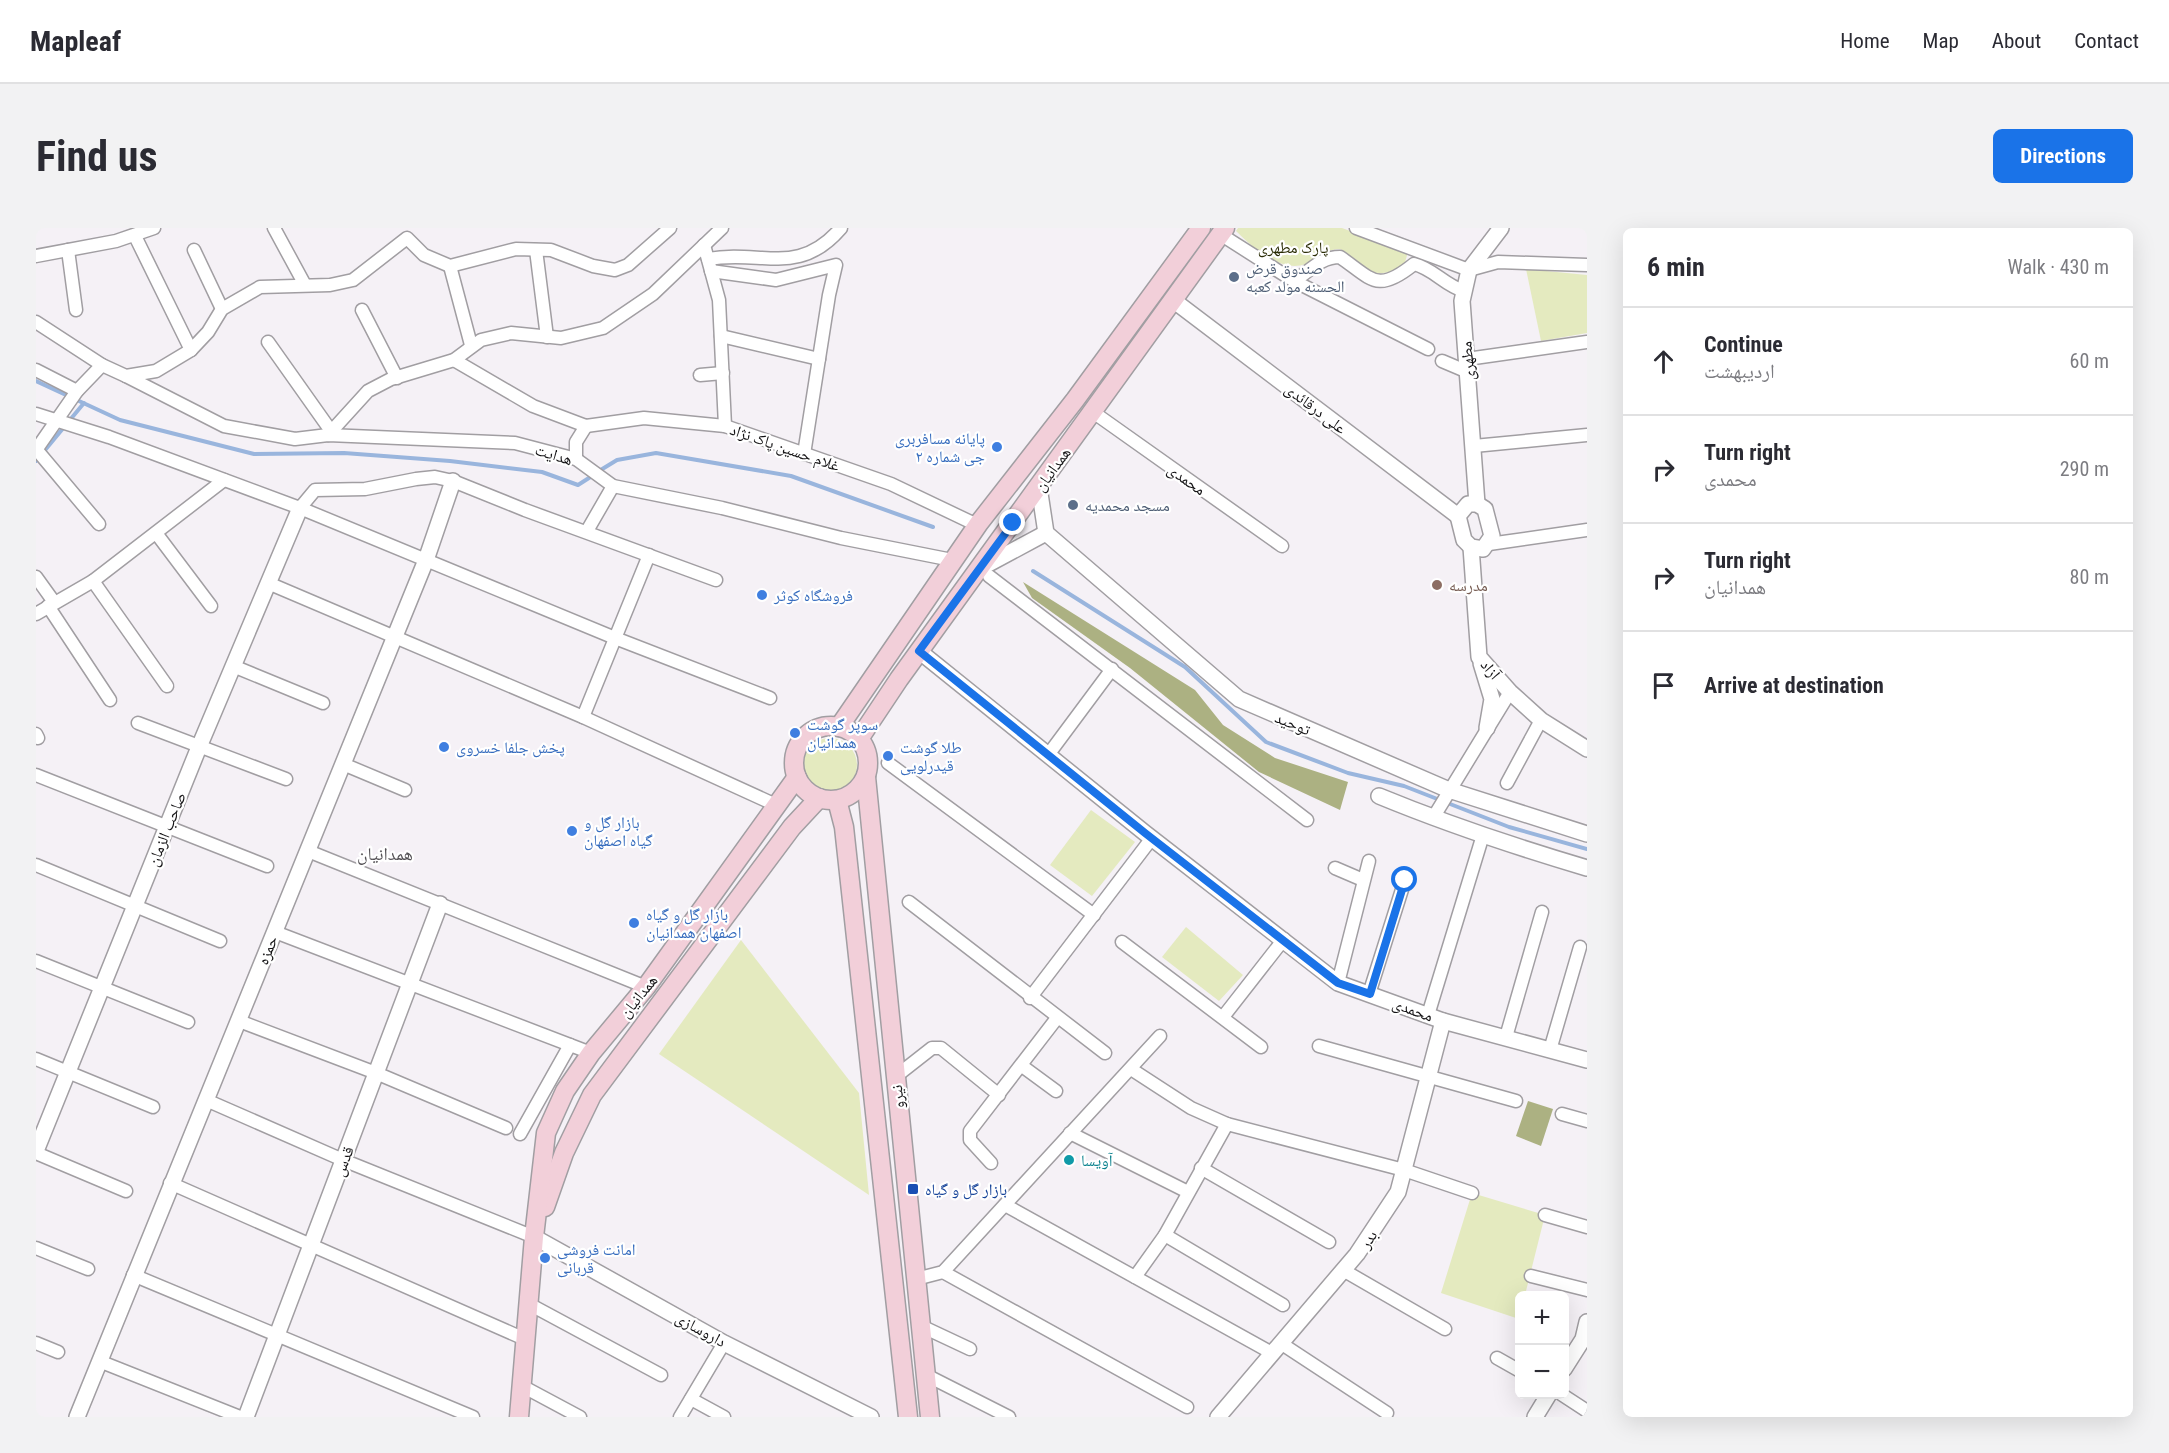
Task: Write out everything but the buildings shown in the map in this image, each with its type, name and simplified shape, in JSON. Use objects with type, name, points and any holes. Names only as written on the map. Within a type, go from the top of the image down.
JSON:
[{"type":"main road","name":"همدانیان","points":[[838,727],[977,525],[1201,228]]},
{"type":"main road","name":"همدانیان","points":[[859,739],[919,651],[984,572],[1039,487],[1223,231]]},
{"type":"main road","points":[[1173,266],[1178,274],[1190,277]]},
{"type":"main road","points":[[1133,321],[1144,324],[1150,332]]},
{"type":"main road","points":[[827,727],[838,727],[859,739],[868,757],[866,777],[859,788],[849,796],[828,799],[802,786],[797,777],[795,755],[807,736],[827,727]]},
{"type":"main road","name":"همدانیان","points":[[519,1417],[534,1237],[546,1133],[565,1091],[591,1053],[646,987],[797,777]]},
{"type":"main road","name":"نیرو","points":[[866,777],[869,826],[930,1417]]},
{"type":"main road","name":"همدانیان","points":[[534,1237],[564,1153],[592,1095],[792,827],[828,799]]},
{"type":"main road","name":"نیرو","points":[[828,799],[844,827],[908,1417]]},
{"type":"main road","points":[[844,827],[869,826]]},
{"type":"street","points":[[36,256],[135,236],[154,228]]},
{"type":"street","points":[[274,228],[305,285]]},
{"type":"street","points":[[126,376],[156,371],[191,350],[208,332],[222,309],[260,287],[330,285],[353,280],[404,233],[424,255],[450,266],[516,249],[551,250],[593,266],[615,270],[627,265],[670,228]]},
{"type":"street","points":[[268,342],[330,433],[368,391],[397,378],[454,360],[471,345],[481,340],[511,333],[561,338],[603,328],[653,294],[722,228]]},
{"type":"street","points":[[708,259],[732,254],[792,259],[809,254],[841,228]]},
{"type":"street","points":[[1356,228],[1469,270],[1498,262],[1587,265]]},
{"type":"street","name":"مطهری","points":[[1477,504],[1462,301],[1469,270],[1501,228]]},
{"type":"street","points":[[1223,231],[1294,280],[1428,349]]},
{"type":"street","points":[[135,236],[191,350]]},
{"type":"street","points":[[704,245],[719,300],[725,426]]},
{"type":"street","points":[[68,250],[76,310]]},
{"type":"street","points":[[194,250],[222,309]]},
{"type":"street","points":[[536,250],[547,337]]},
{"type":"street","points":[[1294,280],[1320,261],[1329,257],[1340,257],[1367,279],[1381,282],[1405,271],[1414,264],[1435,272],[1451,287],[1464,291]]},
{"type":"street","points":[[711,271],[776,280],[836,265],[804,454]]},
{"type":"street","points":[[450,266],[471,345]]},
{"type":"street","name":"علی درقائدی","points":[[1173,300],[1458,516]]},
{"type":"street","points":[[362,310],[397,378]]},
{"type":"street","name":"هدایت","points":[[36,322],[102,365],[224,426],[295,439],[330,433],[515,443],[581,463],[611,484],[722,508],[840,538],[952,560]]},
{"type":"street","points":[[721,336],[819,359]]},
{"type":"street","points":[[1443,361],[1468,365],[1587,342]]},
{"type":"street","name":"غلام حسین پاک نژاد","points":[[454,360],[533,406],[586,426],[644,418],[725,426],[891,484],[977,525]]},
{"type":"street","points":[[99,524],[36,450],[77,391],[102,365]]},
{"type":"street","points":[[36,370],[77,391]]},
{"type":"street","points":[[700,375],[723,373]]},
{"type":"street","name":"محمدی","points":[[1093,412],[1281,546]]},
{"type":"street","points":[[36,414],[60,418],[76,427],[300,508],[615,638],[770,698]]},
{"type":"street","points":[[581,463],[576,442],[586,426]]},
{"type":"street","points":[[1474,446],[1587,435]]},
{"type":"street","points":[[300,508],[315,490],[365,489],[417,478],[435,477],[453,481],[716,580]]},
{"type":"street","points":[[36,614],[93,581],[224,480]]},
{"type":"street","name":"حمزه","points":[[77,1417],[170,1183],[426,560],[453,481]]},
{"type":"street","points":[[587,531],[611,484]]},
{"type":"street","points":[[1039,487],[1046,533],[984,572],[1307,820]]},
{"type":"street","points":[[1490,544],[1492,536],[1490,521],[1485,509],[1477,504],[1468,504],[1458,516],[1464,540],[1471,547],[1483,549],[1490,544],[1587,530]]},
{"type":"street","name":"صاحب الزمان","points":[[36,1152],[199,747],[300,508]]},
{"type":"street","points":[[156,533],[212,606]]},
{"type":"street","name":"توحید","points":[[1046,533],[1239,699],[1441,804],[1587,834]]},
{"type":"street","name":"آزاد","points":[[1471,547],[1479,657],[1510,692],[1541,720],[1587,749]]},
{"type":"street","points":[[583,717],[649,555]]},
{"type":"street","points":[[36,576],[110,700]]},
{"type":"street","points":[[93,581],[167,686]]},
{"type":"street","points":[[268,582],[583,717],[778,806]]},
{"type":"street","name":"محمدی","points":[[919,651],[1048,756],[1338,983],[1443,1020],[1587,1060]]},
{"type":"street","points":[[1479,657],[1492,699],[1487,728]]},
{"type":"street","points":[[233,666],[323,703]]},
{"type":"street","points":[[1048,756],[1112,669]]},
{"type":"street","points":[[1441,804],[1510,692]]},
{"type":"street","points":[[1507,783],[1541,720]]},
{"type":"street","points":[[138,723],[286,779]]},
{"type":"street","points":[[888,763],[1094,915]]},
{"type":"street","points":[[343,764],[405,790]]},
{"type":"street","points":[[36,775],[168,825],[267,866]]},
{"type":"street","points":[[1379,796],[1441,804],[1483,835],[1587,868]]},
{"type":"street","points":[[1428,1015],[1483,835]]},
{"type":"street","points":[[1030,998],[1152,838]]},
{"type":"street","points":[[308,851],[646,987]]},
{"type":"street","points":[[1338,983],[1363,880],[1370,861]]},
{"type":"street","points":[[36,865],[220,941]]},
{"type":"street","points":[[1335,868],[1363,880]]},
{"type":"street","points":[[1370,994],[1405,880]]},
{"type":"street","points":[[909,902],[1030,998],[1105,1053]]},
{"type":"street","name":"قدس","points":[[246,1417],[440,904]]},
{"type":"street","points":[[1506,1037],[1542,912]]},
{"type":"street","points":[[275,932],[411,982],[591,1053]]},
{"type":"street","points":[[1223,1017],[1284,939]]},
{"type":"street","points":[[1122,942],[1262,1047]]},
{"type":"street","points":[[1550,1050],[1580,947]]},
{"type":"street","points":[[36,961],[188,1022]]},
{"type":"street","points":[[991,1163],[968,1137],[969,1131],[1022,1066],[1057,1018]]},
{"type":"street","name":"بدر","points":[[1218,1417],[1357,1254],[1398,1192],[1443,1020]]},
{"type":"street","points":[[238,1021],[376,1073],[506,1128]]},
{"type":"street","points":[[916,1279],[943,1272],[1160,1036]]},
{"type":"street","points":[[520,1134],[570,1045]]},
{"type":"street","points":[[1319,1046],[1516,1101]]},
{"type":"street","points":[[896,1077],[936,1047],[941,1048],[999,1095]]},
{"type":"street","points":[[36,1059],[153,1107]]},
{"type":"street","points":[[1022,1066],[1056,1091]]},
{"type":"street","points":[[1131,1069],[1191,1108],[1227,1124],[1404,1170],[1472,1193]]},
{"type":"street","points":[[206,1100],[343,1160],[534,1237]]},
{"type":"street","points":[[1562,1114],[1587,1121]]},
{"type":"street","points":[[1135,1277],[1165,1235],[1227,1124]]},
{"type":"street","points":[[1071,1133],[1188,1192]]},
{"type":"street","points":[[36,1152],[126,1191]]},
{"type":"street","points":[[1201,1168],[1329,1242]]},
{"type":"street","points":[[170,1183],[527,1340]]},
{"type":"street","points":[[1005,1205],[1135,1277],[1277,1349],[1387,1413]]},
{"type":"street","points":[[1545,1215],[1587,1227]]},
{"type":"street","points":[[1165,1235],[1283,1305]]},
{"type":"street","name":"داروسازی","points":[[534,1237],[724,1342],[871,1417]]},
{"type":"street","points":[[36,1248],[88,1269]]},
{"type":"street","points":[[1343,1270],[1445,1329]]},
{"type":"street","points":[[943,1272],[1187,1407]]},
{"type":"street","points":[[133,1275],[473,1417]]},
{"type":"street","points":[[1531,1276],[1587,1290]]},
{"type":"street","points":[[529,1304],[661,1376]]},
{"type":"street","points":[[1569,1362],[1585,1340],[1587,1322]]},
{"type":"street","points":[[921,1326],[970,1349]]},
{"type":"street","points":[[680,1417],[724,1342]]},
{"type":"street","points":[[36,1343],[58,1352]]},
{"type":"street","points":[[1497,1358],[1515,1368]]},
{"type":"street","points":[[99,1361],[240,1417]]},
{"type":"street","points":[[926,1375],[1009,1417]]},
{"type":"street","points":[[522,1386],[580,1417]]},
{"type":"street","points":[[691,1399],[723,1417]]},
{"type":"street","points":[[1535,1417],[1546,1399]]},
{"type":"street","points":[[1568,1399],[1587,1411]]},
{"type":"green space","name":"پارک مطهری","points":[[1238,228],[1342,228],[1408,252],[1404,266],[1383,273],[1369,271],[1340,249],[1329,251],[1306,264],[1286,265],[1250,245],[1236,231]]},
{"type":"green space","points":[[1526,269],[1587,275],[1587,333],[1541,341]]},
{"type":"green space","points":[[1023,582],[1195,690],[1223,725],[1275,758],[1348,782],[1340,810],[1259,772],[1130,668],[1032,598]]},
{"type":"green space","points":[[825,738],[835,738],[845,742],[853,750],[857,765],[853,780],[845,788],[835,792],[825,792],[815,788],[807,780],[803,770],[803,760],[807,750],[815,742]]},
{"type":"green space","points":[[1091,810],[1135,842],[1092,896],[1050,865]]},
{"type":"green space","points":[[1186,927],[1243,975],[1219,1001],[1162,957]]},
{"type":"green space","points":[[741,940],[859,1093],[869,1195],[659,1054]]},
{"type":"green space","points":[[1528,1101],[1553,1109],[1541,1146],[1516,1136]]},
{"type":"green space","points":[[1472,1193],[1545,1215],[1526,1291],[1515,1291],[1515,1318],[1441,1293]]},
{"type":"waterway","points":[[36,381],[120,420],[254,454],[344,453],[450,461],[542,472],[578,485],[592,476]]},
{"type":"waterway","points":[[36,461],[84,403]]},
{"type":"waterway","points":[[599,471],[617,460],[656,453],[791,476],[933,527]]},
{"type":"waterway","points":[[1033,571],[1185,667],[1266,742],[1348,773],[1404,786],[1509,827],[1587,849]]},
{"type":"place","name":"صندوق قرض الحسنه مولد کعبه","points":[[1234,277]]},
{"type":"place","name":"پایانه مسافربری جی شماره ۲","points":[[997,447]]},
{"type":"place","name":"مسجد محمدیه","points":[[1073,505]]},
{"type":"place","name":"مدرسه","points":[[1437,585]]},
{"type":"place","name":"فروشگاه کوثر","points":[[762,595]]},
{"type":"place","name":"سوپر گوشت همدانیان","points":[[795,733]]},
{"type":"place","name":"پخش جلفا خسروی","points":[[444,747]]},
{"type":"place","name":"طلا گوشت قیدرلویی","points":[[888,756]]},
{"type":"place","name":"بازار گل و گیاه اصفهان","points":[[572,831]]},
{"type":"place","name":"بازار گل و گیاه اصفهان همدانیان","points":[[634,923]]},
{"type":"place","name":"آویسا","points":[[1069,1160]]},
{"type":"place","name":"بازار گل و گیاه","points":[[913,1189]]},
{"type":"place","name":"امانت فروشی قربانی","points":[[545,1258]]},
{"type":"district","name":"همدانیان","points":[[385,854]]},
{"type":"route","points":[[1013,523],[919,651],[1145,833],[1338,983],[1370,994],[1405,880]]}]
